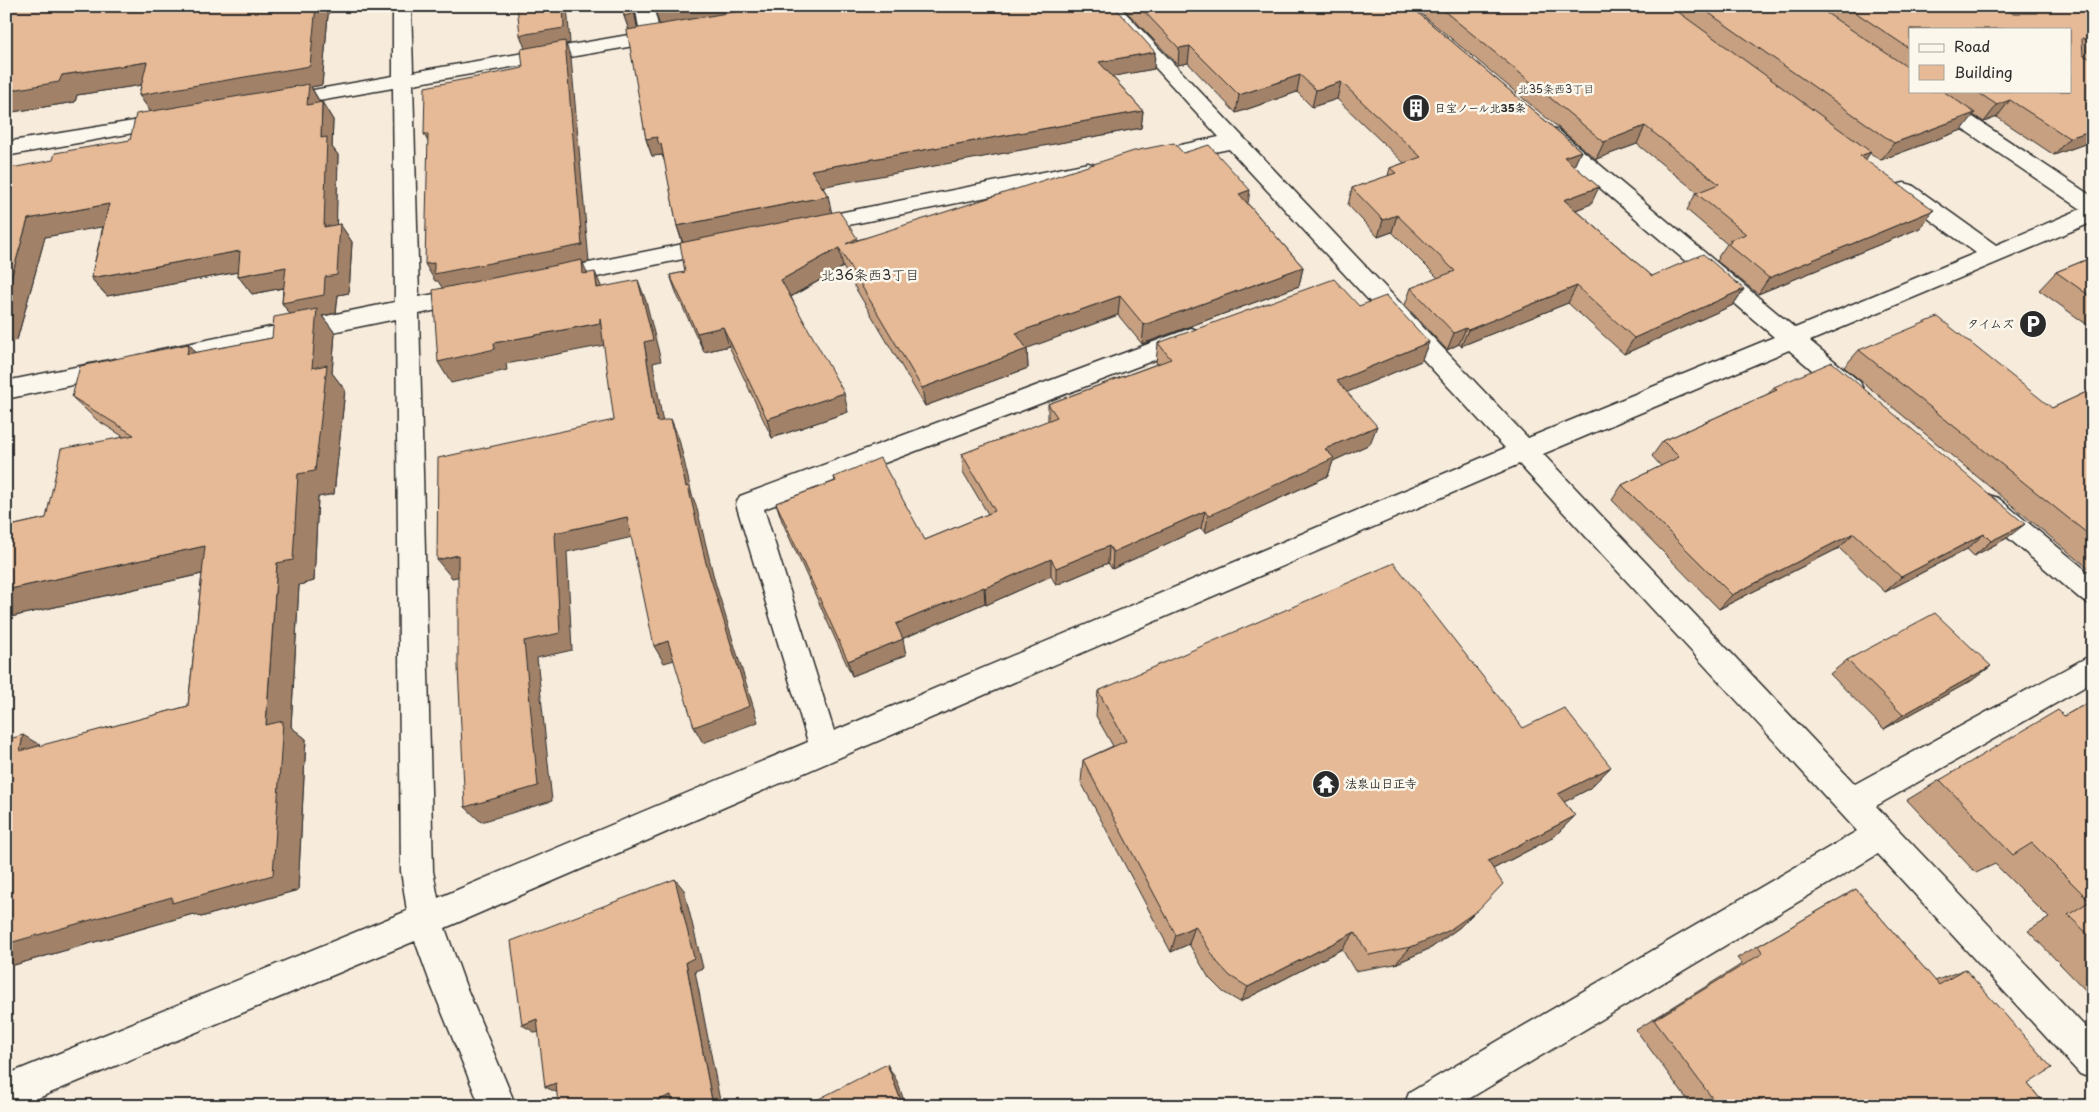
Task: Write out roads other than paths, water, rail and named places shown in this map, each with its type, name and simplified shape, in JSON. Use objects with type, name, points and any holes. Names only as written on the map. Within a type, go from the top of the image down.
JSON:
[{"type":"street","points":[[402,6],[416,871],[425,920],[448,985],[498,1106]]},
{"type":"street","points":[[644,6],[651,37]]},
{"type":"street","points":[[1108,6],[1234,140],[1348,278],[1524,451],[2093,1061]]},
{"type":"street","points":[[256,106],[679,32]]},
{"type":"street","points":[[1921,92],[2093,207]]},
{"type":"street","points":[[6,149],[189,117]]},
{"type":"street","points":[[1532,120],[1866,402]]},
{"type":"street","points":[[793,230],[1234,140]]},
{"type":"street","points":[[1886,176],[1994,255]]},
{"type":"street","points":[[6,1092],[425,920],[1524,451],[2093,213]]},
{"type":"street","points":[[531,282],[735,241]]},
{"type":"street","points":[[6,390],[492,290]]},
{"type":"street","points":[[825,749],[749,504],[1215,328]]},
{"type":"street","points":[[1972,491],[2093,594]]},
{"type":"street","points":[[1852,803],[2093,667]]},
{"type":"street","points":[[1422,1106],[1882,834]]},
{"type":"place","name":"日宝ノール北35条","points":[[1416,108]]},
{"type":"place","name":"タイムズ","points":[[2033,324]]},
{"type":"place","name":"法泉山日正寺","points":[[1326,784]]},
{"type":"district","name":"北35条西3丁目","points":[[1556,89]]},
{"type":"district","name":"北36条西3丁目","points":[[870,275]]}]
